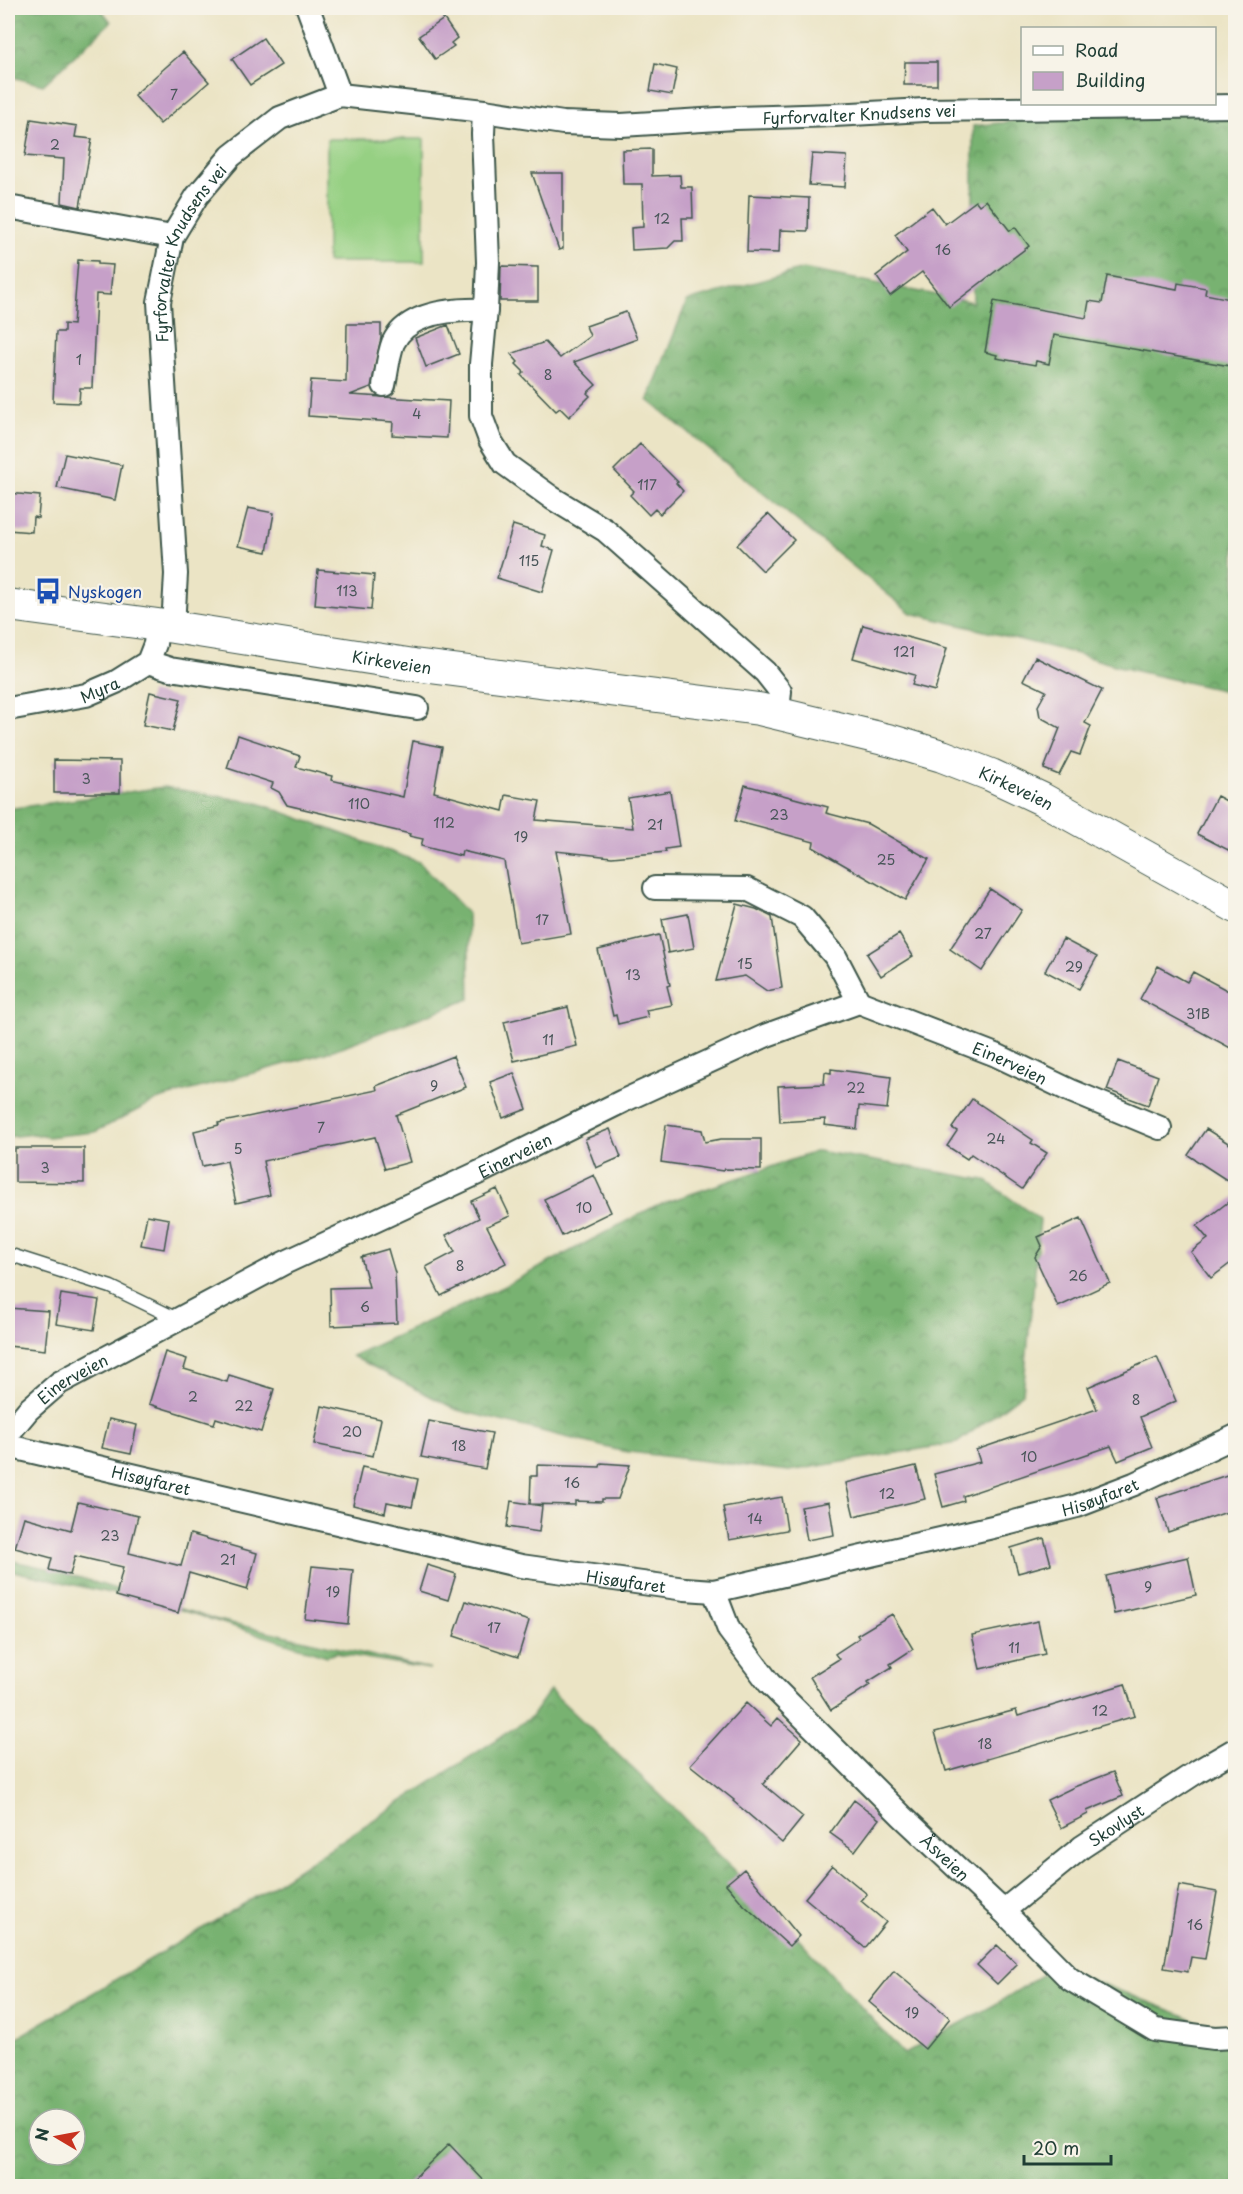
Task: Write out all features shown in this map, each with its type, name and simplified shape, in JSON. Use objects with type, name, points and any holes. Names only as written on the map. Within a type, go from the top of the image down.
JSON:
[{"type":"main road","name":"Kirkeveien","points":[[8,605],[165,626],[414,665],[759,709],[892,741],[942,756],[1042,798],[1236,907]]},
{"type":"street","points":[[308,8],[340,95]]},
{"type":"street","name":"Fyrforvalter Knudsens vei","points":[[165,626],[176,574],[159,302],[172,237],[197,196],[231,156],[280,118],[340,95],[484,111],[563,123],[621,125],[924,110],[1236,106]]},
{"type":"street","points":[[484,111],[488,262],[481,364],[481,416],[490,440],[505,464],[552,498],[605,530],[765,672],[780,691],[778,713]]},
{"type":"street","points":[[8,207],[172,237]]},
{"type":"street","points":[[384,385],[393,344],[412,323],[435,313],[486,310]]},
{"type":"street","points":[[165,626],[148,662],[170,669],[417,708]]},
{"type":"street","name":"Myra","points":[[8,710],[86,694],[116,682],[148,662]]},
{"type":"street","points":[[656,888],[747,890],[802,917],[835,956],[858,1002]]},
{"type":"street","name":"Einerveien","points":[[8,1434],[28,1410],[59,1383],[284,1263],[767,1035],[858,1002],[996,1055],[1071,1091],[1160,1128]]},
{"type":"street","name":"Hisøyfaret","points":[[8,1446],[521,1566],[714,1591],[1077,1506],[1134,1484],[1236,1436]]},
{"type":"street","name":"Åsveien","points":[[714,1591],[729,1630],[769,1683],[1070,1979],[1155,2030],[1214,2038],[1236,2037]]},
{"type":"street","name":"Skovlyst","points":[[1003,1911],[1082,1847],[1236,1749]]},
{"type":"lane","points":[[8,1254],[111,1287],[177,1319]]},
{"type":"green space","points":[[8,8],[100,8],[111,22],[43,85],[8,76]]},
{"type":"green space","points":[[1235,106],[1235,693],[1132,670],[1070,652],[911,613],[648,400],[687,301],[803,269],[973,302],[973,126],[1108,110]]},
{"type":"green space","points":[[327,139],[424,139],[424,262],[327,262]]},
{"type":"green space","points":[[164,787],[258,803],[419,862],[468,914],[470,999],[325,1053],[159,1099],[95,1132],[47,1137],[34,1134],[8,1137],[8,809]]},
{"type":"green space","points":[[818,1151],[985,1180],[1040,1220],[1023,1393],[957,1443],[789,1471],[621,1451],[457,1410],[352,1356],[505,1286],[655,1206]]},
{"type":"green space","points":[[8,1560],[51,1569],[214,1619],[430,1669],[336,1653],[327,1656],[172,1607],[8,1570]]},
{"type":"green space","points":[[550,1690],[674,1808],[790,1929],[904,2054],[996,2004],[1056,1966],[1221,2030],[1235,2027],[1235,2186],[8,2186],[8,2043],[254,1898],[531,1717]]},
{"type":"building","points":[[444,19],[457,38],[451,43],[454,46],[435,59],[419,36]]},
{"type":"building","points":[[263,38],[281,65],[250,85],[232,59]]},
{"type":"building","points":[[183,52],[209,82],[160,124],[134,95]]},
{"type":"building","points":[[905,62],[937,62],[937,85],[904,85]]},
{"type":"building","points":[[655,64],[677,69],[672,95],[650,91]]},
{"type":"building","points":[[31,119],[77,126],[75,137],[92,139],[80,207],[62,203],[64,159],[25,156]]},
{"type":"building","points":[[652,149],[652,176],[680,175],[681,187],[692,187],[693,218],[682,218],[683,241],[675,241],[668,248],[632,250],[631,228],[643,227],[642,184],[623,184],[622,150]]},
{"type":"building","points":[[812,154],[847,156],[845,187],[809,185]]},
{"type":"building","points":[[532,173],[563,173],[563,249],[559,250]]},
{"type":"building","points":[[749,195],[809,198],[808,231],[780,230],[779,253],[747,252]]},
{"type":"building","points":[[986,200],[1010,231],[1015,227],[1029,246],[949,307],[922,272],[890,296],[876,276],[907,252],[895,235],[932,207],[945,224],[976,201],[979,205]]},
{"type":"building","points":[[78,260],[98,261],[98,264],[113,265],[110,295],[96,294],[92,388],[80,388],[79,403],[53,402],[56,332],[64,332],[64,324],[73,325]]},
{"type":"building","points":[[501,266],[538,267],[538,301],[500,301]]},
{"type":"building","points":[[1107,276],[1177,289],[1178,283],[1206,288],[1205,294],[1236,300],[1236,367],[1054,335],[1049,364],[1036,361],[1035,365],[996,358],[997,355],[985,352],[994,301],[1086,318],[1089,301],[1102,303]]},
{"type":"building","points":[[626,312],[637,339],[574,362],[596,385],[587,393],[590,396],[569,417],[560,408],[556,411],[521,375],[524,372],[516,364],[518,362],[511,354],[545,342],[560,358],[590,336],[586,326]]},
{"type":"building","points":[[347,324],[381,324],[381,338],[371,387],[350,395],[449,401],[447,438],[392,435],[393,422],[308,416],[311,380],[346,382]]},
{"type":"building","points":[[448,325],[459,354],[426,367],[415,338]]},
{"type":"building","points":[[640,444],[678,482],[676,483],[683,491],[660,514],[655,509],[649,515],[630,495],[634,491],[614,470]]},
{"type":"building","points":[[65,454],[122,465],[115,500],[57,488]]},
{"type":"building","points":[[8,493],[40,496],[38,518],[33,517],[32,532],[8,530]]},
{"type":"building","points":[[248,508],[274,513],[267,552],[238,546]]},
{"type":"building","points":[[768,514],[794,540],[763,571],[737,545]]},
{"type":"building","points":[[513,525],[545,535],[542,546],[554,550],[542,592],[497,578]]},
{"type":"building","points":[[318,570],[374,575],[371,610],[315,605]]},
{"type":"building","points":[[863,625],[947,648],[935,691],[912,685],[915,675],[853,658]]},
{"type":"building","points":[[1035,657],[1102,690],[1085,723],[1091,726],[1080,755],[1071,752],[1059,775],[1044,769],[1060,728],[1040,717],[1038,706],[1046,691],[1023,680]]},
{"type":"building","points":[[150,692],[181,699],[173,731],[143,725]]},
{"type":"building","points":[[238,735],[300,756],[296,767],[332,776],[331,780],[403,797],[413,741],[442,747],[434,792],[503,811],[506,795],[540,801],[536,820],[633,828],[628,798],[670,791],[679,847],[665,849],[666,852],[612,857],[556,851],[571,934],[518,943],[504,861],[462,851],[461,856],[421,846],[423,839],[409,836],[410,834],[287,805],[279,792],[271,788],[273,783],[227,768]]},
{"type":"building","points":[[54,760],[120,761],[120,793],[54,793]]},
{"type":"building","points":[[745,785],[828,807],[826,813],[868,824],[929,859],[905,900],[813,847],[814,842],[735,821]]},
{"type":"building","points":[[1217,796],[1236,806],[1236,854],[1197,834]]},
{"type":"building","points":[[990,889],[1022,910],[982,971],[950,949]]},
{"type":"building","points":[[737,904],[756,909],[772,917],[782,988],[767,991],[745,976],[716,981]]},
{"type":"building","points":[[688,914],[694,948],[668,953],[662,919]]},
{"type":"building","points":[[899,934],[913,956],[881,976],[867,954]]},
{"type":"building","points":[[659,935],[672,1005],[646,1010],[648,1017],[618,1024],[616,1015],[613,1016],[598,950]]},
{"type":"building","points":[[1063,939],[1097,957],[1079,989],[1045,971]]},
{"type":"building","points":[[1158,966],[1187,982],[1193,972],[1236,995],[1236,1051],[1140,999]]},
{"type":"building","points":[[568,1007],[577,1046],[514,1061],[504,1022]]},
{"type":"building","points":[[453,1056],[466,1087],[396,1115],[410,1162],[385,1169],[375,1137],[263,1161],[270,1195],[236,1203],[227,1161],[202,1166],[194,1131],[219,1125],[218,1123],[377,1090],[376,1086]]},
{"type":"building","points":[[1118,1061],[1158,1076],[1148,1105],[1107,1090]]},
{"type":"building","points":[[831,1069],[891,1077],[887,1109],[859,1106],[857,1129],[824,1125],[825,1119],[780,1122],[778,1086],[824,1084],[825,1072],[831,1073]]},
{"type":"building","points":[[514,1073],[527,1109],[503,1118],[490,1082]]},
{"type":"building","points":[[972,1099],[1033,1140],[1031,1143],[1047,1153],[1022,1189],[971,1154],[967,1159],[947,1146],[957,1131],[952,1128]]},
{"type":"building","points":[[666,1125],[702,1130],[705,1142],[721,1139],[761,1139],[761,1170],[724,1169],[723,1171],[661,1162]]},
{"type":"building","points":[[610,1129],[621,1157],[596,1168],[585,1139]]},
{"type":"building","points":[[1206,1129],[1236,1148],[1236,1186],[1188,1155]]},
{"type":"building","points":[[15,1148],[84,1148],[84,1183],[15,1182]]},
{"type":"building","points":[[594,1175],[611,1212],[562,1236],[544,1199]]},
{"type":"building","points":[[497,1189],[510,1216],[487,1226],[506,1263],[441,1296],[426,1267],[455,1252],[446,1235],[479,1218],[471,1201]]},
{"type":"building","points":[[1236,1196],[1236,1259],[1211,1278],[1191,1252],[1208,1239],[1197,1226]]},
{"type":"building","points":[[147,1215],[169,1219],[164,1249],[141,1245]]},
{"type":"building","points":[[1081,1218],[1110,1283],[1058,1307],[1035,1257],[1042,1246],[1038,1237]]},
{"type":"building","points":[[388,1249],[395,1273],[397,1323],[331,1326],[330,1288],[369,1287],[361,1257]]},
{"type":"building","points":[[61,1294],[99,1300],[94,1330],[56,1324]]},
{"type":"building","points":[[8,1308],[49,1311],[45,1350],[8,1346]]},
{"type":"building","points":[[165,1352],[187,1359],[184,1369],[227,1382],[229,1375],[274,1389],[261,1432],[216,1418],[214,1424],[149,1404]]},
{"type":"building","points":[[1157,1357],[1176,1401],[1140,1417],[1152,1447],[1118,1461],[1111,1446],[963,1496],[964,1501],[943,1507],[934,1474],[980,1462],[976,1450],[1097,1409],[1088,1387]]},
{"type":"building","points":[[322,1406],[381,1419],[373,1456],[314,1444]]},
{"type":"building","points":[[109,1419],[137,1425],[131,1454],[102,1448]]},
{"type":"building","points":[[429,1421],[492,1433],[485,1469],[421,1457]]},
{"type":"building","points":[[601,1463],[630,1465],[618,1499],[602,1499],[602,1502],[575,1501],[575,1505],[530,1504],[531,1476],[537,1476],[537,1465],[600,1467]]},
{"type":"building","points":[[916,1466],[925,1499],[854,1516],[846,1483]]},
{"type":"building","points":[[362,1467],[418,1479],[412,1507],[387,1502],[385,1513],[353,1505]]},
{"type":"building","points":[[1236,1472],[1236,1509],[1168,1532],[1157,1498]]},
{"type":"building","points":[[782,1497],[787,1530],[729,1540],[723,1507]]},
{"type":"building","points":[[511,1501],[542,1506],[539,1532],[507,1527]]},
{"type":"building","points":[[78,1502],[138,1516],[129,1553],[181,1566],[190,1534],[257,1553],[247,1590],[189,1573],[178,1613],[116,1596],[123,1567],[75,1556],[70,1575],[49,1570],[52,1558],[15,1548],[24,1517],[71,1530]]},
{"type":"building","points":[[829,1502],[834,1535],[807,1540],[801,1507]]},
{"type":"building","points":[[1044,1538],[1051,1564],[1018,1573],[1011,1548]]},
{"type":"building","points":[[1188,1557],[1196,1595],[1114,1614],[1106,1576]]},
{"type":"building","points":[[427,1565],[456,1574],[448,1600],[419,1591]]},
{"type":"building","points":[[312,1566],[353,1570],[348,1624],[305,1619]]},
{"type":"building","points":[[466,1601],[529,1621],[518,1657],[454,1636]]},
{"type":"building","points":[[892,1614],[913,1649],[890,1664],[892,1667],[868,1682],[870,1685],[831,1710],[810,1677],[839,1659],[835,1654],[859,1638],[857,1635]]},
{"type":"building","points":[[1038,1621],[1045,1654],[980,1669],[972,1635]]},
{"type":"building","points":[[1125,1684],[1135,1716],[946,1771],[935,1732],[1016,1710],[1018,1716]]},
{"type":"building","points":[[746,1703],[771,1726],[778,1718],[802,1739],[763,1784],[803,1817],[782,1843],[690,1765]]},
{"type":"building","points":[[1113,1772],[1123,1796],[1087,1811],[1088,1814],[1061,1828],[1047,1800]]},
{"type":"building","points":[[854,1800],[879,1819],[855,1851],[830,1833]]},
{"type":"building","points":[[832,1865],[867,1894],[861,1901],[886,1922],[865,1948],[805,1898]]},
{"type":"building","points":[[744,1869],[799,1936],[789,1946],[744,1905],[726,1884]]},
{"type":"building","points":[[1179,1885],[1217,1892],[1205,1959],[1191,1957],[1188,1972],[1164,1968]]},
{"type":"building","points":[[997,1945],[1017,1964],[997,1984],[977,1965]]},
{"type":"building","points":[[894,1971],[950,2018],[925,2049],[869,2002]]},
{"type":"building","points":[[449,2144],[490,2187],[405,2187]]},
{"type":"place","name":"Nyskogen","points":[[48,591]]}]
